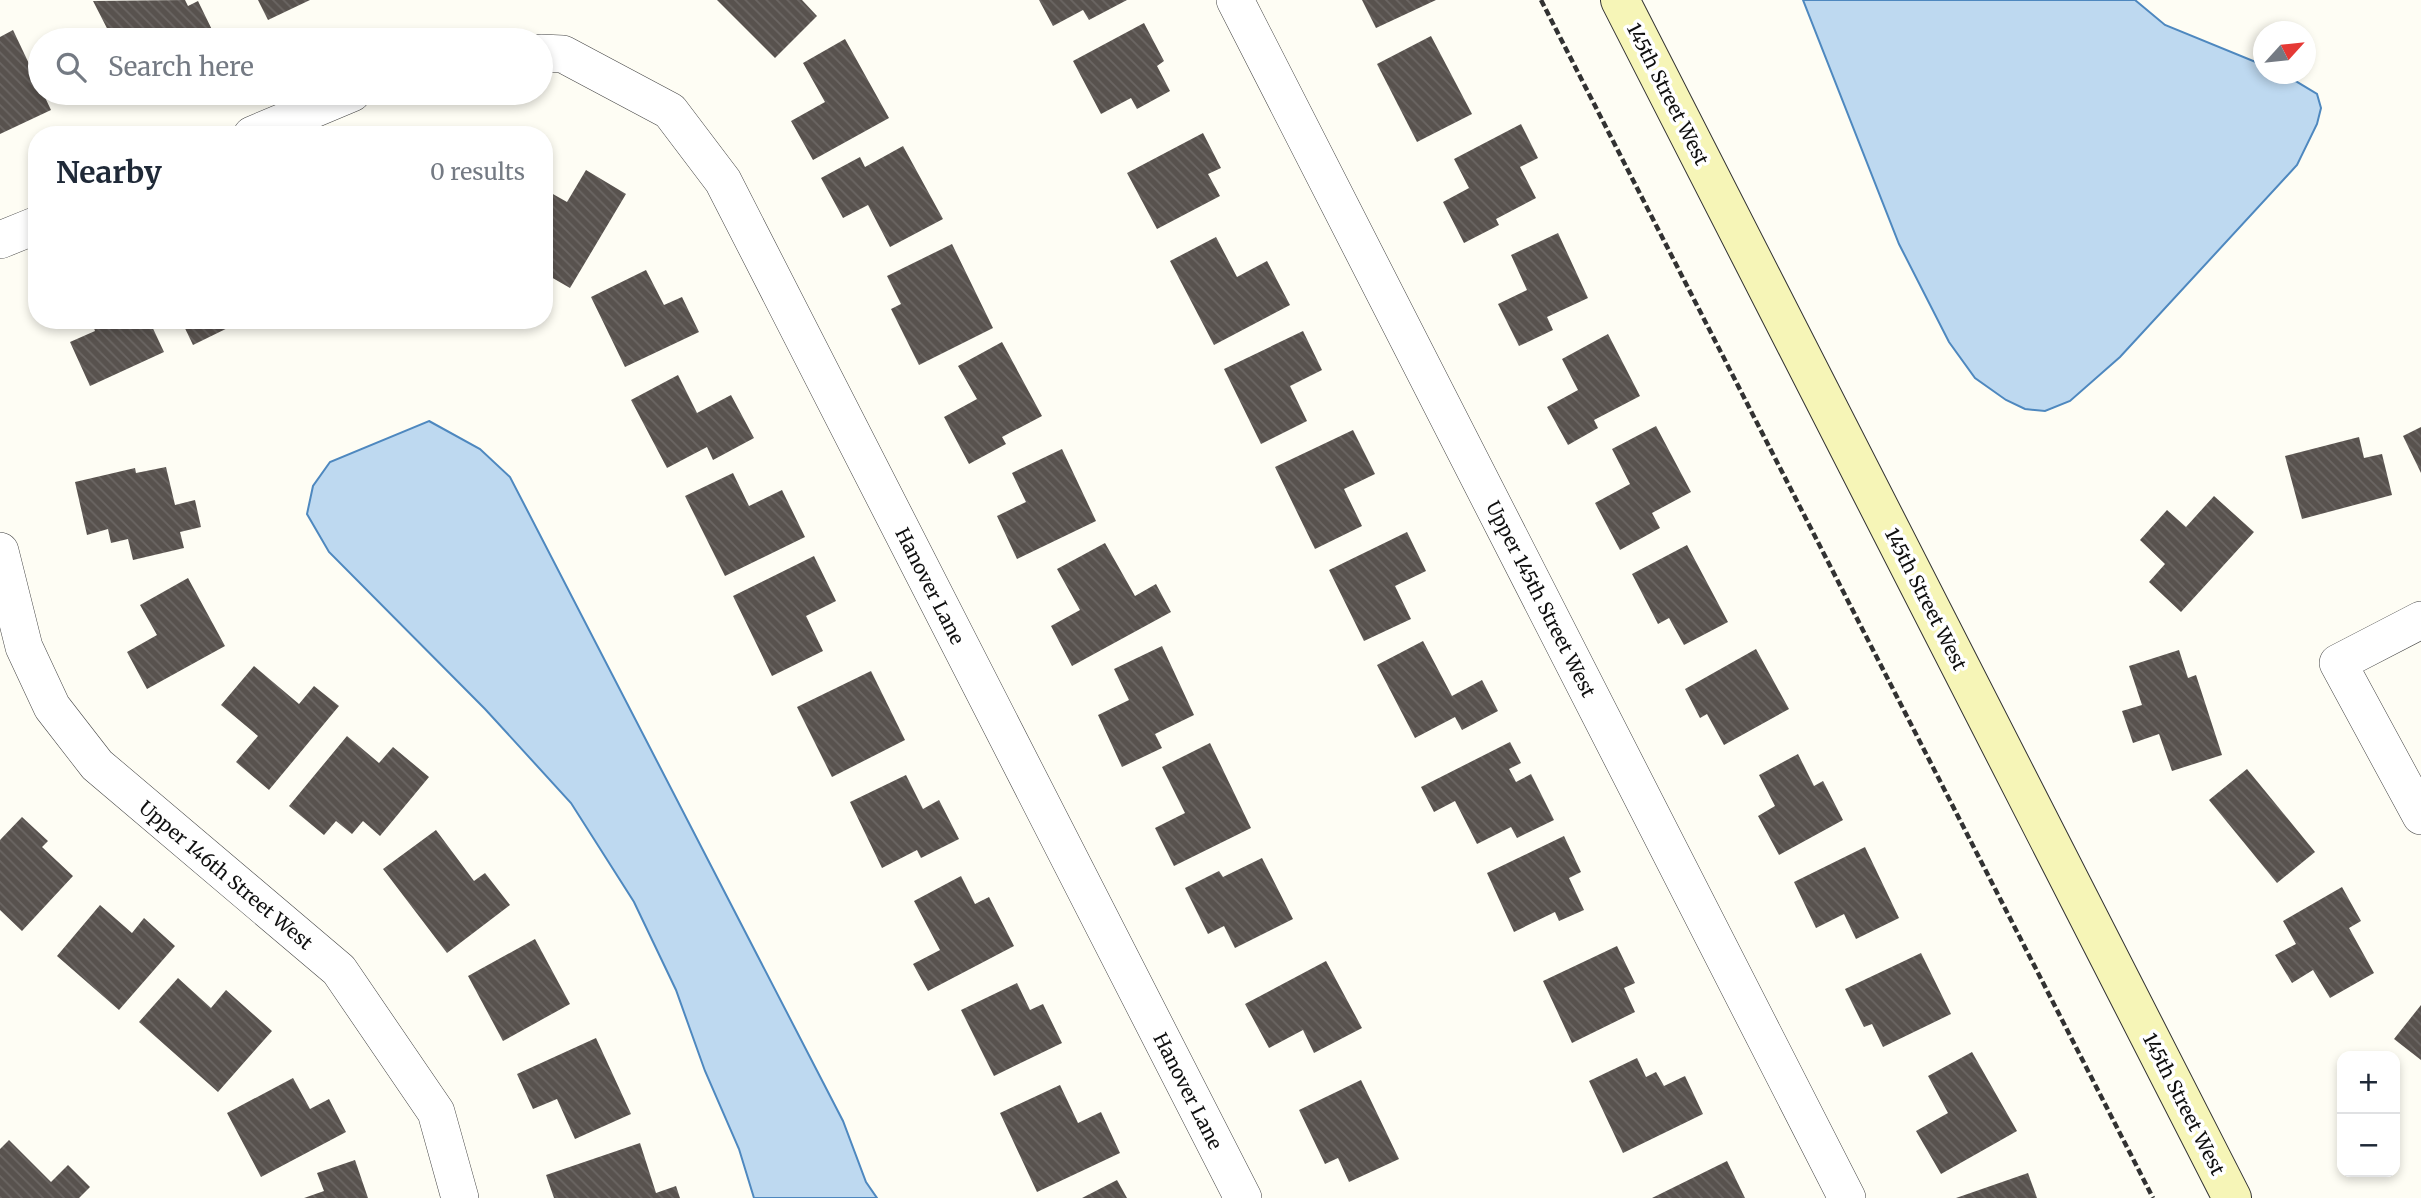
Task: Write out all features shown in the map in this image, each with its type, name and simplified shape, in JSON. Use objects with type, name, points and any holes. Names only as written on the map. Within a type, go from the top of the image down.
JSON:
[{"type":"street","name":"Upper 145th Street West","points":[[1235,0],[1847,1198]]},
{"type":"street","name":"145th Street West","points":[[1620,0],[2232,1198]]},
{"type":"street","name":"Hanover Lane","points":[[553,54],[563,54],[670,111],[723,181],[1242,1198]]},
{"type":"street","points":[[273,126],[323,105]]},
{"type":"street","points":[[0,240],[28,229]]},
{"type":"street","name":"Upper 146th Street West","points":[[0,551],[24,647],[52,707],[97,765],[338,970],[436,1112],[460,1198]]},
{"type":"street","points":[[2421,620],[2338,663],[2421,816]]},
{"type":"path","points":[[1541,0],[2153,1198]]},
{"type":"water","points":[[1803,0],[2135,0],[2165,25],[2253,61],[2253,84],[2300,84],[2317,94],[2321,108],[2317,124],[2297,165],[2120,357],[2070,401],[2045,411],[2025,409],[2006,400],[1975,378],[1949,342],[1899,244]]},
{"type":"water","points":[[429,421],[480,449],[510,477],[843,1121],[866,1182],[877,1198],[754,1198],[739,1149],[705,1071],[676,990],[634,902],[571,803],[485,709],[329,552],[307,514],[313,486],[330,462]]},
{"type":"building","points":[[185,0],[188,6],[198,1],[211,28],[107,28],[93,1]]},
{"type":"building","points":[[258,0],[310,0],[268,20]]},
{"type":"building","points":[[717,0],[802,0],[817,16],[775,58]]},
{"type":"building","points":[[1039,0],[1127,0],[1089,20],[1083,10],[1053,26]]},
{"type":"building","points":[[1362,0],[1436,0],[1376,28]]},
{"type":"building","points":[[1144,23],[1164,61],[1157,66],[1170,91],[1137,109],[1131,98],[1101,114],[1073,61]]},
{"type":"building","points":[[13,30],[28,62],[28,105],[49,105],[51,110],[0,134],[0,37]]},
{"type":"building","points":[[1431,36],[1472,114],[1417,142],[1377,64]]},
{"type":"building","points":[[845,39],[889,118],[813,160],[791,121],[825,102],[803,63]]},
{"type":"building","points":[[1521,124],[1538,158],[1520,167],[1536,198],[1496,219],[1499,225],[1464,243],[1443,202],[1469,188],[1454,159]]},
{"type":"building","points":[[1203,133],[1221,168],[1208,174],[1220,196],[1157,229],[1127,173]]},
{"type":"building","points":[[903,146],[943,219],[890,247],[868,205],[843,218],[821,178],[860,157],[865,167]]},
{"type":"building","points":[[586,170],[626,194],[570,288],[553,278],[553,194],[567,202]]},
{"type":"building","points":[[1558,233],[1588,298],[1547,317],[1553,330],[1519,346],[1498,304],[1527,290],[1511,255]]},
{"type":"building","points":[[1216,237],[1237,277],[1267,261],[1290,305],[1214,345],[1170,261]]},
{"type":"building","points":[[952,244],[993,328],[919,365],[891,309],[901,304],[887,276]]},
{"type":"building","points":[[646,270],[664,305],[682,297],[699,332],[625,367],[591,297]]},
{"type":"building","points":[[94,329],[153,329],[164,352],[90,386],[70,342],[95,331]]},
{"type":"building","points":[[185,329],[226,329],[193,345]]},
{"type":"building","points":[[1303,331],[1322,370],[1290,386],[1307,421],[1261,444],[1224,369]]},
{"type":"building","points":[[1608,334],[1640,396],[1594,420],[1598,428],[1568,445],[1547,407],[1578,390],[1562,359]]},
{"type":"building","points":[[1002,342],[1042,416],[1002,437],[1006,444],[969,464],[944,417],[977,399],[958,366]]},
{"type":"building","points":[[678,375],[697,413],[731,395],[754,438],[713,460],[707,447],[667,468],[631,400]]},
{"type":"building","points":[[1656,426],[1691,492],[1652,513],[1660,528],[1620,550],[1595,503],[1630,484],[1612,449]]},
{"type":"building","points":[[2421,427],[2421,473],[2403,436]]},
{"type":"building","points":[[1353,430],[1375,474],[1344,489],[1362,526],[1315,549],[1275,467]]},
{"type":"building","points":[[2359,437],[2364,458],[2382,454],[2392,495],[2302,519],[2285,456]]},
{"type":"building","points":[[1062,449],[1096,521],[1017,559],[997,516],[1026,502],[1012,473]]},
{"type":"building","points":[[166,467],[175,505],[195,500],[201,527],[180,532],[184,548],[133,560],[128,539],[111,543],[108,529],[87,535],[75,482],[135,468],[136,473]]},
{"type":"building","points":[[733,473],[749,506],[782,490],[805,537],[725,576],[685,496]]},
{"type":"building","points":[[2214,496],[2254,532],[2181,612],[2149,582],[2165,564],[2140,540],[2167,510],[2186,527]]},
{"type":"building","points":[[1407,532],[1426,571],[1395,586],[1411,619],[1364,641],[1329,570]]},
{"type":"building","points":[[1105,543],[1135,596],[1156,584],[1171,612],[1072,666],[1051,626],[1080,610],[1057,569]]},
{"type":"building","points":[[1687,545],[1728,622],[1684,645],[1669,618],[1658,624],[1632,574]]},
{"type":"building","points":[[814,556],[836,601],[806,616],[823,651],[772,676],[733,596]]},
{"type":"building","points":[[188,578],[225,646],[147,689],[127,652],[157,635],[140,605]]},
{"type":"building","points":[[1423,641],[1452,696],[1482,680],[1498,711],[1462,730],[1455,717],[1415,738],[1377,665]]},
{"type":"building","points":[[1162,646],[1194,715],[1155,734],[1162,748],[1122,767],[1098,715],[1129,700],[1114,669]]},
{"type":"building","points":[[1756,649],[1789,709],[1724,745],[1707,714],[1700,718],[1685,689]]},
{"type":"building","points":[[2179,650],[2188,678],[2196,675],[2222,755],[2172,771],[2159,734],[2133,743],[2122,711],[2142,705],[2129,666]]},
{"type":"building","points":[[254,666],[299,704],[314,686],[339,706],[269,790],[236,762],[258,736],[221,705]]},
{"type":"building","points":[[871,671],[905,740],[832,777],[797,707]]},
{"type":"building","points":[[347,736],[379,763],[393,747],[429,777],[380,836],[363,821],[352,834],[336,821],[324,835],[289,806]]},
{"type":"building","points":[[1510,742],[1521,763],[1509,769],[1516,782],[1531,774],[1554,820],[1517,838],[1511,827],[1477,844],[1455,801],[1434,812],[1421,787]]},
{"type":"building","points":[[1210,743],[1251,828],[1174,866],[1155,828],[1185,813],[1162,767]]},
{"type":"building","points":[[1798,754],[1814,786],[1823,781],[1843,820],[1779,855],[1758,816],[1775,806],[1759,775]]},
{"type":"building","points":[[2247,769],[2315,852],[2277,883],[2209,800]]},
{"type":"building","points":[[906,775],[923,809],[939,800],[959,839],[921,858],[917,850],[882,868],[850,802]]},
{"type":"building","points":[[22,817],[48,841],[42,847],[73,876],[22,931],[0,910],[0,840]]},
{"type":"building","points":[[436,830],[474,881],[485,873],[510,905],[447,953],[383,869]]},
{"type":"building","points":[[1564,836],[1581,872],[1569,878],[1584,910],[1559,921],[1555,912],[1514,932],[1487,873]]},
{"type":"building","points":[[1865,847],[1899,918],[1856,939],[1844,914],[1816,928],[1794,882]]},
{"type":"building","points":[[1262,858],[1293,919],[1235,948],[1224,926],[1208,934],[1185,888],[1219,871],[1223,877]]},
{"type":"building","points":[[961,876],[975,904],[989,897],[1014,946],[928,991],[913,964],[940,950],[914,901]]},
{"type":"building","points":[[2342,887],[2361,921],[2349,928],[2374,973],[2330,998],[2313,970],[2292,983],[2275,955],[2296,944],[2283,921]]},
{"type":"building","points":[[100,905],[132,933],[144,918],[175,946],[119,1010],[57,956]]},
{"type":"building","points":[[535,939],[570,1004],[503,1041],[468,976]]},
{"type":"building","points":[[1617,946],[1635,983],[1624,988],[1635,1012],[1572,1043],[1543,981]]},
{"type":"building","points":[[1921,953],[1951,1014],[1883,1047],[1872,1024],[1864,1027],[1845,989]]},
{"type":"building","points":[[1326,961],[1362,1028],[1314,1053],[1303,1030],[1269,1048],[1245,1004]]},
{"type":"building","points":[[178,978],[211,1008],[226,990],[272,1031],[218,1092],[139,1022]]},
{"type":"building","points":[[1017,983],[1030,1010],[1043,1004],[1062,1043],[994,1076],[961,1010]]},
{"type":"building","points":[[2421,1005],[2421,1060],[2394,1039]]},
{"type":"building","points":[[596,1038],[631,1114],[575,1139],[557,1099],[533,1109],[517,1074]]},
{"type":"building","points":[[1972,1052],[2017,1131],[1941,1174],[1916,1131],[1948,1113],[1928,1076]]},
{"type":"building","points":[[1637,1058],[1646,1077],[1656,1072],[1664,1086],[1685,1076],[1703,1114],[1623,1153],[1589,1081]]},
{"type":"building","points":[[293,1078],[310,1109],[329,1099],[346,1132],[261,1177],[227,1113]]},
{"type":"building","points":[[1361,1080],[1399,1159],[1349,1182],[1338,1158],[1325,1164],[1299,1110]]},
{"type":"building","points":[[1060,1085],[1078,1123],[1101,1112],[1120,1153],[1037,1192],[1000,1113]]},
{"type":"building","points":[[9,1140],[51,1182],[68,1165],[90,1187],[79,1198],[0,1198],[0,1149]]},
{"type":"building","points":[[640,1143],[656,1193],[676,1186],[680,1198],[554,1198],[546,1175]]},
{"type":"building","points":[[355,1160],[368,1198],[304,1198],[324,1191],[317,1173]]},
{"type":"building","points":[[1727,1161],[1745,1198],[1652,1198]]},
{"type":"building","points":[[2028,1173],[2037,1198],[1956,1198]]},
{"type":"building","points":[[1117,1180],[1127,1198],[1082,1198]]}]
